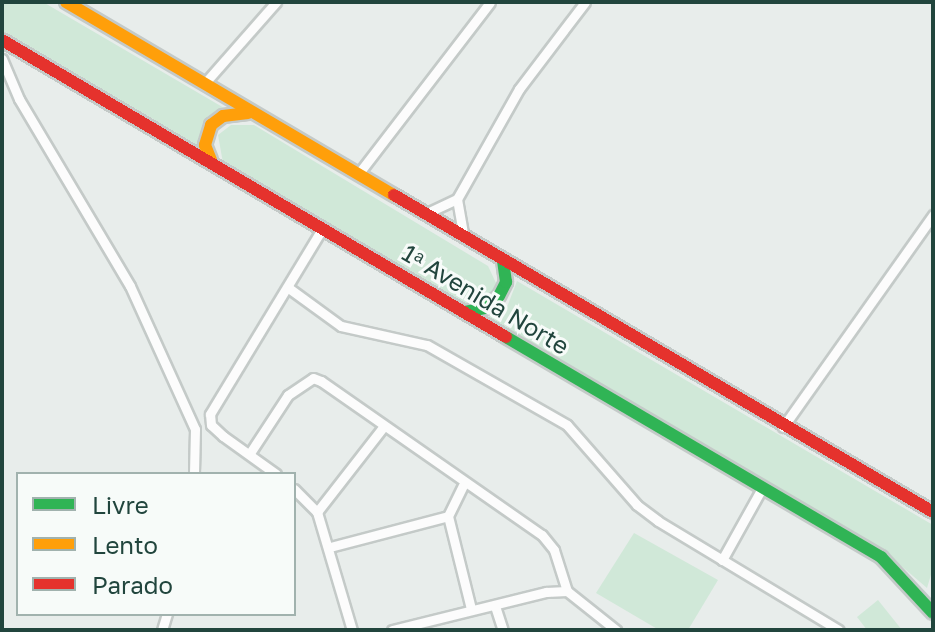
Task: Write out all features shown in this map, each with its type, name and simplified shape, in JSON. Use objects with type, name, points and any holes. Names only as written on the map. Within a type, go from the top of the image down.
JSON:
[{"type":"main road","name":"1ᵃ Avenida Norte","points":[[66,2],[251,113],[429,212],[503,260],[783,427],[933,512]]},
{"type":"main road","name":"1ᵃ Avenida Norte","points":[[2,40],[211,160],[322,229],[881,557],[933,613]]},
{"type":"main road","points":[[211,160],[205,145],[211,125],[223,116],[251,113]]},
{"type":"main road","points":[[465,312],[485,308],[499,296],[506,282],[503,260]]},
{"type":"street","points":[[204,84],[276,2]]},
{"type":"street","points":[[359,173],[490,2]]},
{"type":"street","points":[[429,212],[457,199],[519,89],[585,2]]},
{"type":"street","points":[[2,59],[19,99],[130,286],[195,429],[194,472]]},
{"type":"street","points":[[457,199],[463,233]]},
{"type":"street","points":[[783,427],[933,215]]},
{"type":"street","points":[[211,425],[217,398],[290,289],[322,229]]},
{"type":"street","points":[[290,289],[341,326],[427,345],[567,425],[637,505],[839,630]]},
{"type":"street","points":[[250,453],[288,395],[313,378],[463,485],[542,535],[554,550],[567,591],[616,630]]},
{"type":"street","points":[[195,429],[211,425],[274,472]]},
{"type":"street","points":[[317,512],[384,426]]},
{"type":"street","points":[[463,485],[448,516],[471,609]]},
{"type":"street","points":[[722,560],[762,488]]},
{"type":"street","points":[[296,491],[317,512],[330,547],[352,630]]},
{"type":"street","points":[[330,547],[448,516]]},
{"type":"street","points":[[392,630],[471,609],[567,591]]},
{"type":"street","points":[[495,606],[503,630]]},
{"type":"green space","points":[[2,2],[43,2],[231,112],[205,128],[197,145],[2,30]]},
{"type":"green space","points":[[231,125],[254,125],[488,266],[496,283],[491,297],[464,305],[223,163],[218,135]]},
{"type":"green space","points":[[517,281],[933,525],[933,568],[927,588],[892,558],[487,317],[507,307]]},
{"type":"green space","points":[[634,533],[718,580],[688,630],[659,630],[596,593]]},
{"type":"green space","points":[[878,600],[902,630],[867,630],[857,617]]},
{"type":"traffic: fast","points":[[465,312],[485,308],[499,296],[506,282],[503,260]]},
{"type":"traffic: fast","points":[[506,337],[881,557],[933,613]]},
{"type":"traffic: slow","points":[[66,2],[394,195]]},
{"type":"traffic: slow","points":[[211,160],[205,145],[211,125],[223,116],[248,113]]},
{"type":"traffic: jam","points":[[2,40],[506,337]]},
{"type":"traffic: jam","points":[[394,195],[933,512]]}]
